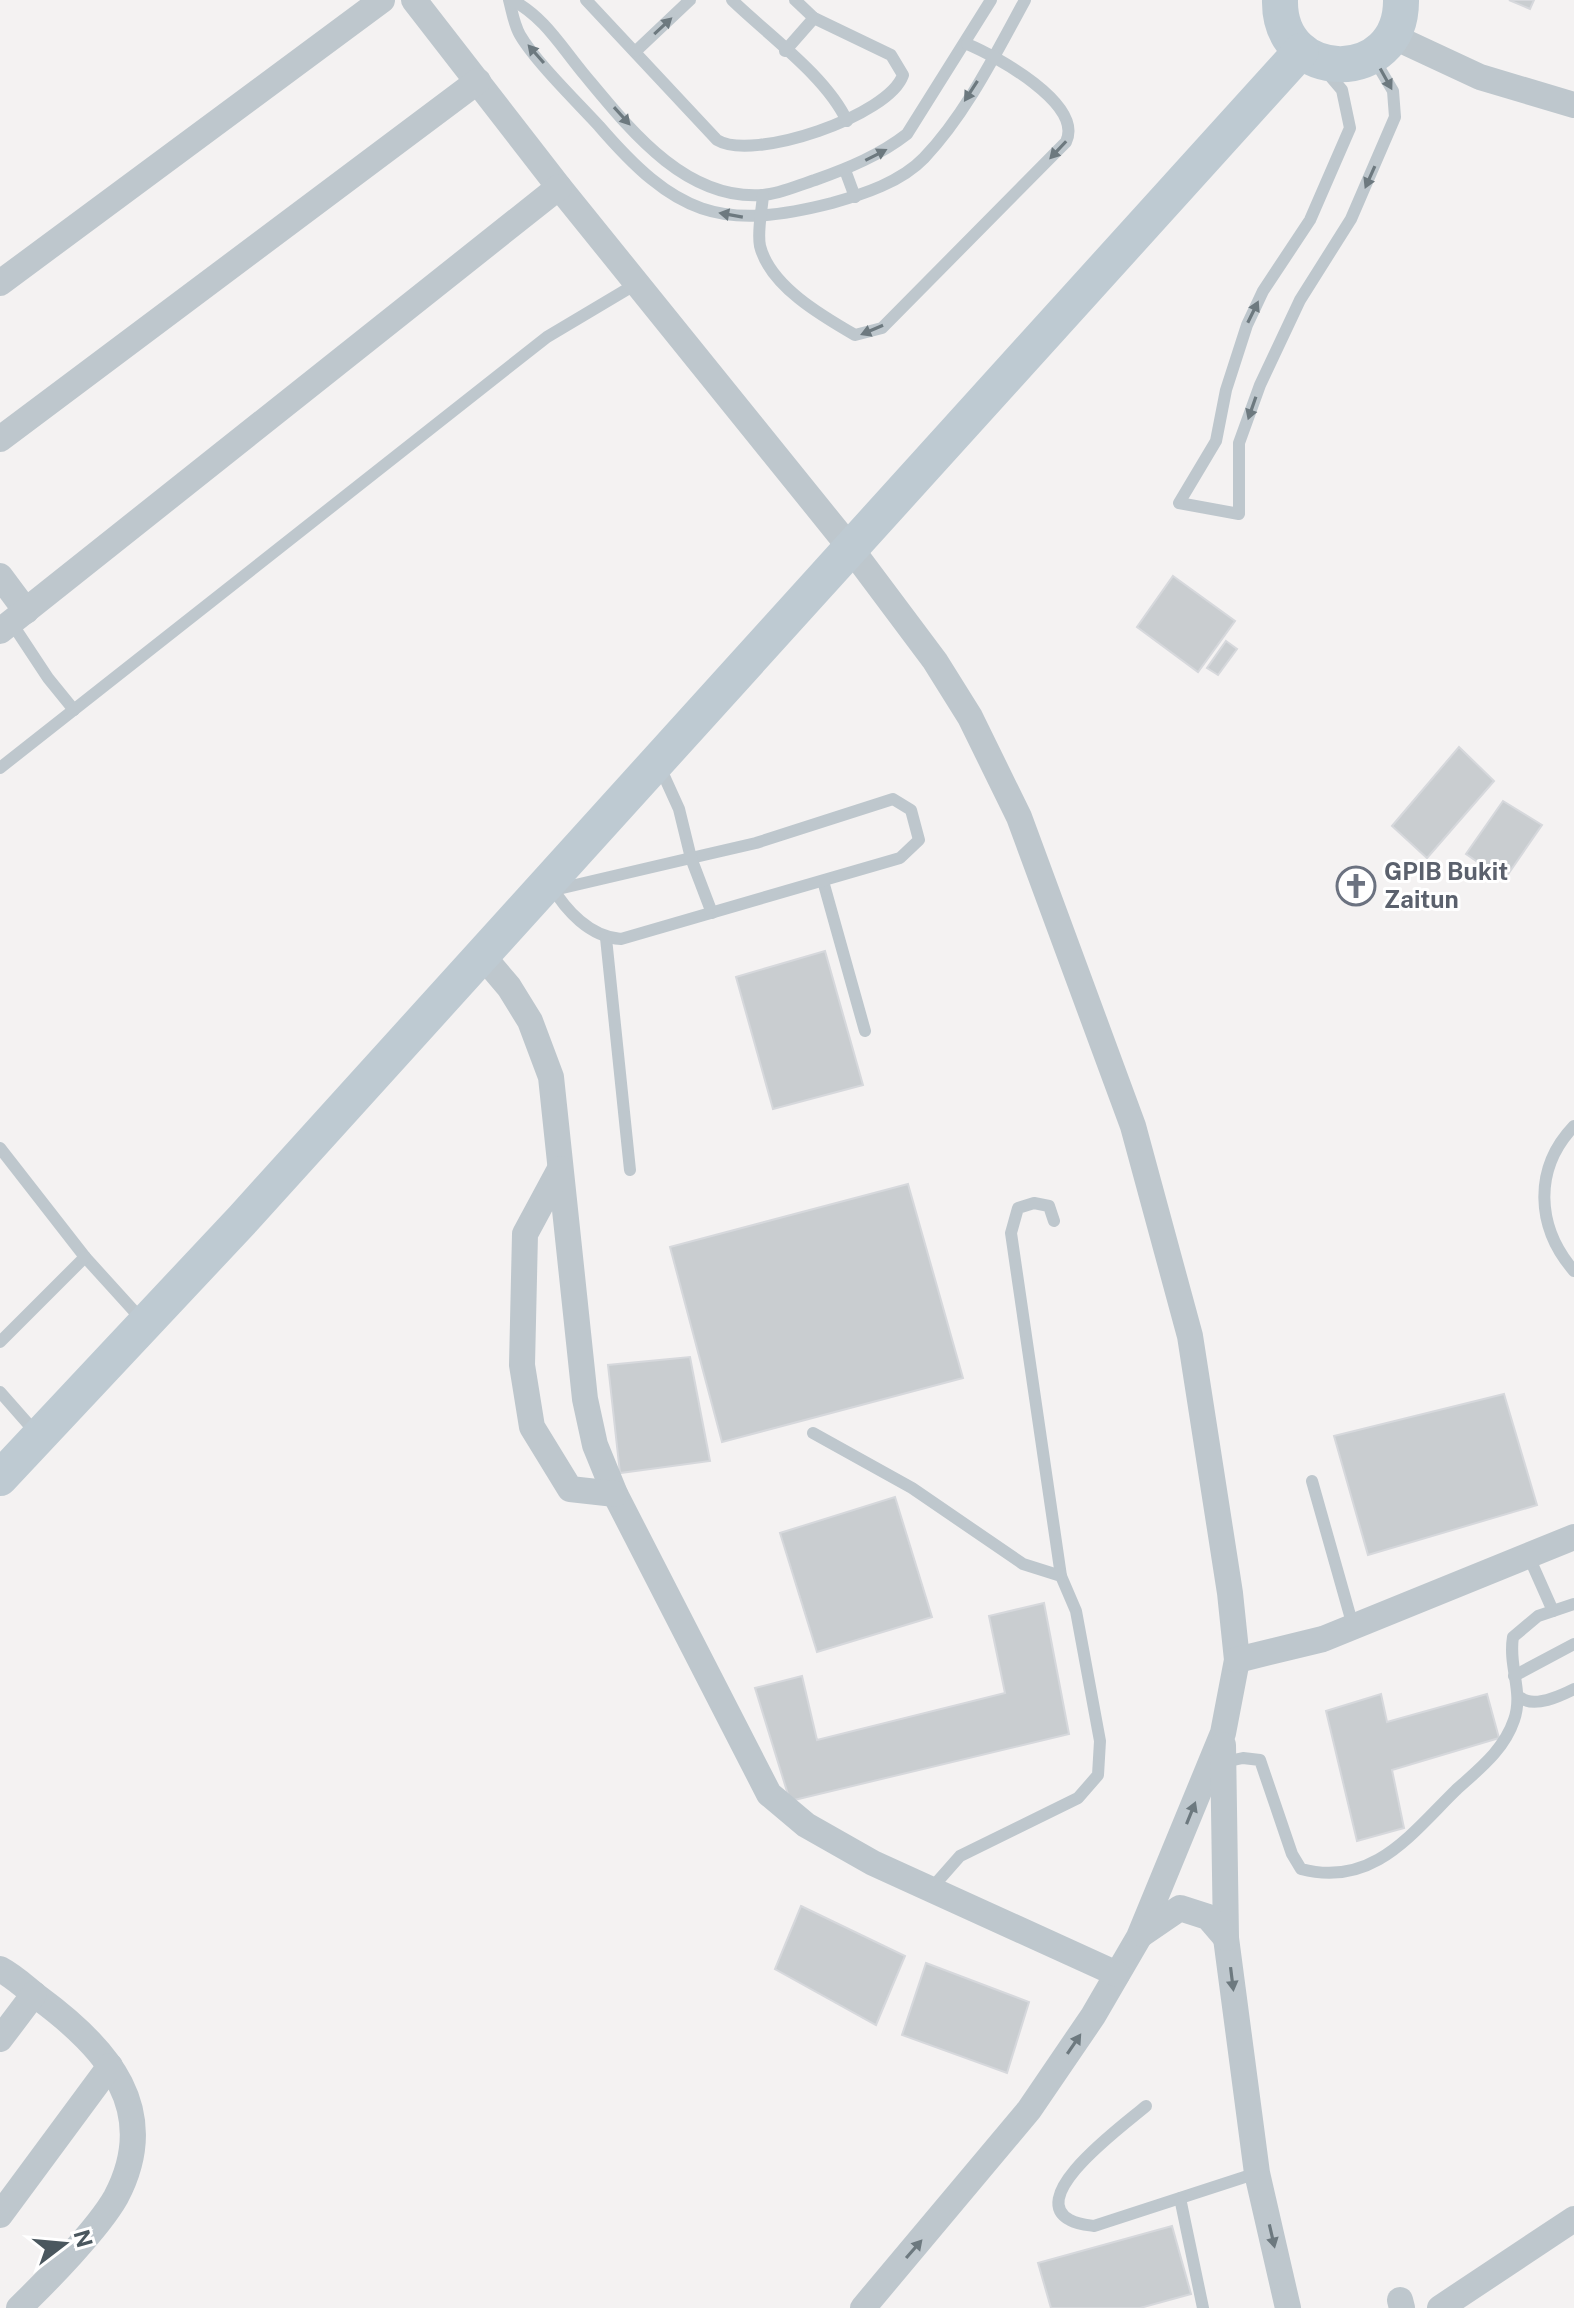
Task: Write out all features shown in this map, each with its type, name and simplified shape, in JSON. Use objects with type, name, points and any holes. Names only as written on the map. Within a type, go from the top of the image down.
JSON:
[{"type":"street","points":[[0,283],[382,0]]},
{"type":"street","points":[[414,0],[636,284],[852,550],[935,661],[996,766],[1019,817],[1133,1126],[1190,1336],[1230,1593],[1237,1660],[1223,1733],[1139,1937],[1117,1974],[1029,2110],[863,2308]]},
{"type":"street","points":[[1280,0],[1282,21],[1307,55],[1343,65],[1382,46],[1399,20],[1401,0]]},
{"type":"street","points":[[1382,46],[1574,105]]},
{"type":"street","points":[[0,1478],[146,1324],[481,954],[551,885],[658,762],[1307,55]]},
{"type":"street","points":[[0,439],[478,81]]},
{"type":"street","points":[[0,576],[12,621],[559,187]]},
{"type":"street","points":[[481,954],[509,987],[543,1050],[551,1077],[585,1399],[595,1445],[615,1494],[769,1794],[806,1825],[930,1890],[1117,1974]]},
{"type":"street","points":[[560,1169],[525,1234],[522,1365],[532,1427],[570,1489],[615,1494]]},
{"type":"street","points":[[1237,1660],[1323,1639],[1574,1537]]},
{"type":"street","points":[[1223,1733],[1226,1938],[1257,2173],[1288,2308]]},
{"type":"street","points":[[1139,1937],[1180,1908],[1208,1917],[1226,1938]]},
{"type":"street","points":[[0,1969],[83,2031],[123,2085],[132,2116],[127,2171],[114,2200],[46,2281],[19,2308]]},
{"type":"street","points":[[0,2039],[34,1994]]},
{"type":"street","points":[[0,2215],[110,2066]]},
{"type":"street","points":[[1440,2308],[1574,2219]]},
{"type":"lane","points":[[510,0],[538,16],[636,132],[679,172],[730,192],[763,195],[845,170],[888,148],[907,134],[967,44],[991,0]]},
{"type":"lane","points":[[510,0],[519,34],[607,136],[662,189],[690,205],[733,217],[761,218],[855,197],[898,177],[922,160],[995,56],[1025,0]]},
{"type":"lane","points":[[586,0],[725,145],[754,145],[827,129],[847,121],[899,86],[903,75],[899,63],[891,55],[814,18],[795,0]]},
{"type":"lane","points":[[636,51],[690,0]]},
{"type":"lane","points":[[732,0],[821,84],[839,105],[847,121]]},
{"type":"lane","points":[[785,51],[814,18]]},
{"type":"lane","points":[[763,195],[760,244],[770,267],[807,304],[855,335],[882,328],[1066,142],[1071,132],[1063,109],[995,56],[967,44]]},
{"type":"lane","points":[[1307,55],[1342,90],[1350,128],[1310,220],[1263,291],[1247,325],[1226,390],[1216,441],[1179,503],[1239,514],[1239,443],[1260,385],[1300,300],[1351,219],[1395,117],[1393,91],[1382,46]]},
{"type":"lane","points":[[845,170],[855,197]]},
{"type":"lane","points":[[0,768],[547,337],[636,284]]},
{"type":"lane","points":[[1216,441],[1239,443]]},
{"type":"lane","points":[[12,621],[48,678],[74,710]]},
{"type":"lane","points":[[658,762],[679,809],[691,858],[712,913]]},
{"type":"lane","points":[[881,800],[904,803],[911,810],[919,840],[900,858],[621,939],[606,938],[575,916],[551,885],[691,858],[756,843],[881,800]]},
{"type":"lane","points":[[823,881],[865,1031]]},
{"type":"lane","points":[[606,938],[630,1170]]},
{"type":"lane","points":[[1574,1126],[1551,1158],[1542,1190],[1547,1230],[1574,1271]]},
{"type":"lane","points":[[0,1148],[85,1257],[146,1324]]},
{"type":"lane","points":[[930,1890],[960,1856],[1078,1798],[1098,1775],[1100,1741],[1076,1611],[1061,1576],[1011,1233],[1018,1208],[1034,1203],[1049,1206],[1054,1221]]},
{"type":"lane","points":[[0,1342],[85,1257]]},
{"type":"lane","points":[[0,1392],[40,1436]]},
{"type":"lane","points":[[813,1433],[912,1488],[1023,1564],[1061,1576]]},
{"type":"lane","points":[[1312,1481],[1353,1626]]},
{"type":"lane","points":[[1529,1557],[1553,1611]]},
{"type":"lane","points":[[1574,1604],[1538,1616],[1513,1637],[1510,1655],[1521,1698],[1526,1702],[1539,1701],[1574,1689]]},
{"type":"lane","points":[[1514,1676],[1574,1644]]},
{"type":"lane","points":[[1224,1762],[1243,1758],[1260,1760],[1292,1854],[1301,1869],[1321,1875],[1344,1871],[1376,1861],[1400,1848],[1506,1742],[1521,1698]]},
{"type":"lane","points":[[1146,2106],[1080,2162],[1058,2197],[1060,2209],[1069,2220],[1094,2226],[1257,2173]]},
{"type":"lane","points":[[1180,2198],[1203,2308]]},
{"type":"building","points":[[1509,0],[1534,0],[1530,9]]},
{"type":"building","points":[[1173,576],[1235,621],[1198,672],[1137,627]]},
{"type":"building","points":[[1226,641],[1237,649],[1218,675],[1207,668]]},
{"type":"building","points":[[1459,747],[1494,781],[1427,858],[1392,826]]},
{"type":"building","points":[[1503,801],[1542,825],[1504,880],[1466,854]]},
{"type":"building","points":[[825,951],[863,1085],[773,1109],[736,977]]},
{"type":"building","points":[[908,1184],[963,1378],[722,1442],[670,1247]]},
{"type":"building","points":[[690,1357],[710,1461],[620,1473],[608,1365]]},
{"type":"building","points":[[1504,1394],[1537,1505],[1368,1555],[1334,1436]]},
{"type":"building","points":[[895,1497],[932,1617],[817,1652],[780,1533]]},
{"type":"building","points":[[1044,1603],[1069,1734],[790,1801],[755,1688],[802,1676],[817,1740],[1005,1693],[989,1616]]},
{"type":"building","points":[[1381,1694],[1387,1722],[1487,1694],[1499,1738],[1392,1770],[1404,1828],[1357,1841],[1326,1711]]},
{"type":"building","points":[[801,1906],[905,1956],[876,2025],[775,1969]]},
{"type":"building","points":[[926,1963],[1029,2002],[1007,2073],[902,2035]]},
{"type":"building","points":[[1172,2226],[1191,2294],[1140,2308],[1051,2308],[1038,2263]]},
{"type":"place","name":"GPIB Bukit Zaitun","points":[[1356,886]]}]
